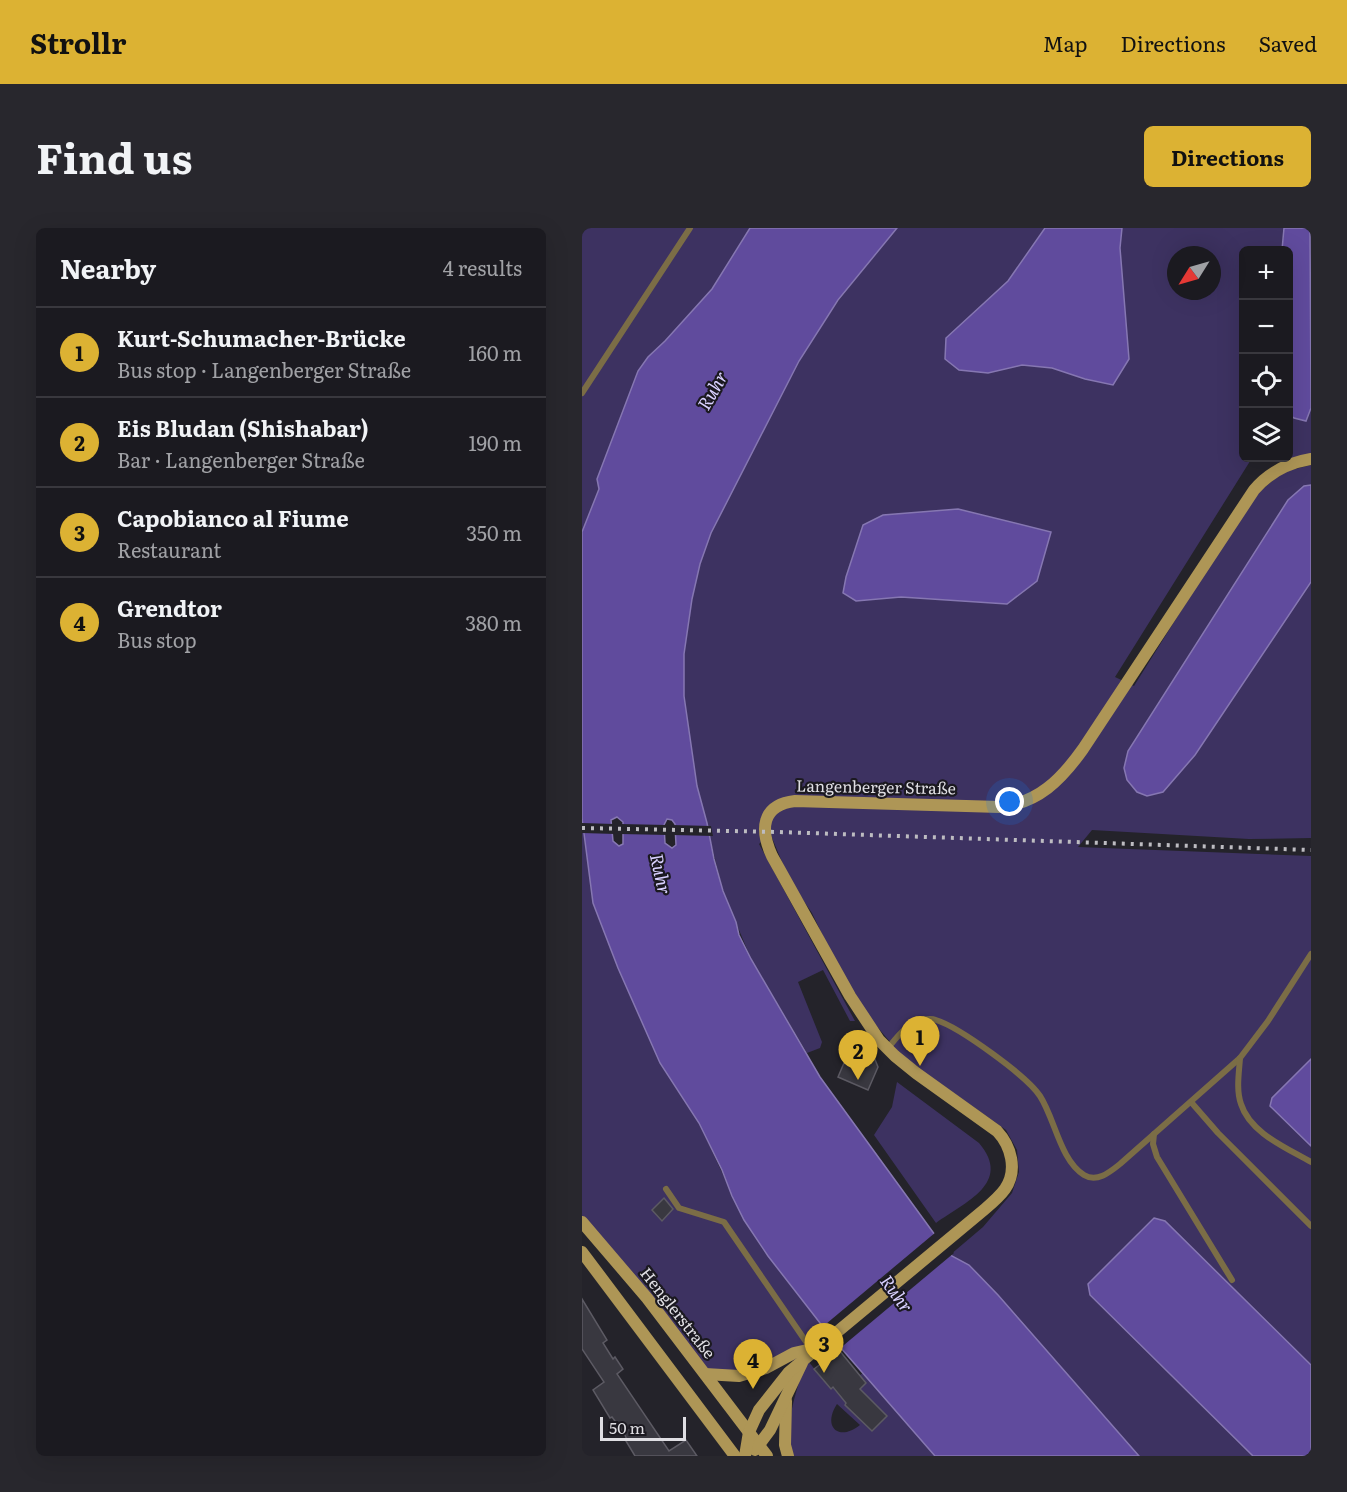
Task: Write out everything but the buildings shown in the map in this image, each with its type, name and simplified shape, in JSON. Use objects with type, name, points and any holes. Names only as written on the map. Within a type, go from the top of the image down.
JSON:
[{"type":"main road","name":"Langenberger Straße","points":[[749,1432],[759,1410],[778,1384],[798,1363],[1003,1192],[1010,1179],[1012,1163],[1006,1142],[992,1127],[916,1073],[887,1048],[870,1027],[850,996],[772,856],[766,843],[765,822],[781,804],[795,801],[1000,807],[1018,804],[1042,794],[1065,772],[1083,750],[1254,490],[1280,468],[1311,459]]},
{"type":"main road","name":"Henglerstraße","points":[[582,1222],[647,1298],[749,1432],[750,1451],[767,1456]]},
{"type":"main road","points":[[582,1252],[735,1456]]},
{"type":"main road","points":[[705,1374],[740,1376],[766,1368],[794,1353],[818,1346]]},
{"type":"main road","points":[[726,1444],[750,1451],[770,1430],[803,1361]]},
{"type":"main road","points":[[786,1398],[785,1445],[788,1456]]},
{"type":"lane","points":[[582,393],[690,228]]},
{"type":"lane","points":[[887,1048],[903,1030],[913,1023],[936,1020],[952,1028],[1029,1082],[1046,1107],[1071,1165],[1089,1177],[1097,1178],[1112,1171],[1239,1058],[1268,1021],[1311,954]]},
{"type":"lane","points":[[1239,1058],[1238,1087],[1241,1104],[1249,1121],[1276,1142],[1311,1162]]},
{"type":"lane","points":[[1191,1102],[1218,1133],[1311,1226]]},
{"type":"lane","points":[[1154,1133],[1152,1144],[1156,1157],[1232,1280]]},
{"type":"lane","points":[[666,1189],[679,1208],[724,1222],[745,1255],[818,1346]]},
{"type":"shaded area","points":[[582,228],[750,228],[712,289],[648,357],[638,371],[597,479],[599,489],[582,532]]},
{"type":"shaded area","points":[[897,228],[1284,228],[1282,246],[1239,246],[1239,462],[1249,462],[1115,677],[1134,686],[1251,499],[1283,472],[1311,465],[1311,838],[1249,839],[1092,830],[1078,847],[1311,856],[1311,1456],[1139,1456],[950,1255],[983,1227],[1012,1193],[1019,1172],[1017,1150],[1006,1130],[903,1057],[868,1016],[834,959],[812,913],[790,881],[770,833],[759,844],[855,1021],[850,1021],[823,970],[798,982],[822,1042],[820,1048],[807,1053],[751,959],[723,891],[697,786],[684,696],[684,654],[692,599],[700,564],[711,533],[799,361],[839,300]]},
{"type":"shaded area","points":[[1311,408],[1311,455],[1293,458],[1293,417],[1306,421]]},
{"type":"shaded area","points":[[582,818],[585,834],[660,1063],[699,1123],[744,1220],[768,1256],[827,1332],[799,1359],[738,1373],[706,1372],[582,1223]]},
{"type":"shaded area","points":[[897,1082],[979,1143],[988,1157],[991,1169],[988,1180],[981,1190],[936,1223],[874,1135],[892,1107]]},
{"type":"shaded area","points":[[808,1361],[831,1389],[837,1392],[863,1373],[935,1456],[793,1456],[790,1421],[794,1398]],"holes":[[[837,1404],[860,1425],[845,1432],[835,1430],[831,1419]]]},
{"type":"water","name":"Ruhr","points":[[750,228],[897,228],[838,300],[799,361],[711,533],[700,564],[692,599],[684,654],[684,696],[697,786],[723,891],[739,935],[820,1077],[950,1255],[969,1265],[998,1295],[1139,1456],[935,1456],[827,1332],[768,1256],[744,1220],[699,1123],[660,1063],[618,968],[593,903],[582,818],[582,532],[599,489],[597,479],[638,371],[648,357],[712,289]],"holes":[[[617,817],[623,822],[623,844],[619,846],[613,841],[611,820]],[[667,819],[672,820],[675,824],[676,845],[672,848],[665,843],[664,825]]]},
{"type":"water","points":[[1045,228],[1122,228],[1120,248],[1129,359],[1113,385],[1052,368],[1022,365],[988,373],[959,370],[945,359],[946,338],[1008,281]]},
{"type":"water","points":[[1284,228],[1310,228],[1311,408],[1306,421],[1293,417],[1293,246],[1282,246]]},
{"type":"water","points":[[1311,485],[1311,582],[1195,755],[1163,792],[1147,796],[1137,792],[1127,780],[1124,768],[1128,751],[1288,500],[1304,486]]},
{"type":"water","points":[[958,509],[1051,532],[1037,581],[1007,604],[901,597],[856,601],[843,593],[863,525],[883,515]]},
{"type":"water","points":[[1311,1059],[1311,1146],[1270,1106],[1272,1098]]},
{"type":"water","points":[[1154,1218],[1165,1221],[1311,1365],[1311,1456],[1253,1456],[1090,1295],[1088,1284]]},
{"type":"pier","points":[[582,823],[614,824],[615,834],[582,833]]},
{"type":"pier","points":[[620,824],[667,825],[668,835],[620,834]]},
{"type":"pier","points":[[672,825],[711,826],[713,836],[673,835]]},
{"type":"pier","points":[[936,1232],[954,1253],[838,1350],[820,1329]]},
{"type":"railway","points":[[582,828],[779,832],[1311,850]]},
{"type":"place","name":"Kurt-Schumacher-Brücke","points":[[920,1066]]},
{"type":"place","name":"Eis Bludan (Shishabar)","points":[[858,1080]]},
{"type":"place","name":"Capobianco al Fiume","points":[[824,1373]]},
{"type":"place","name":"Grendtor","points":[[753,1389]]}]
